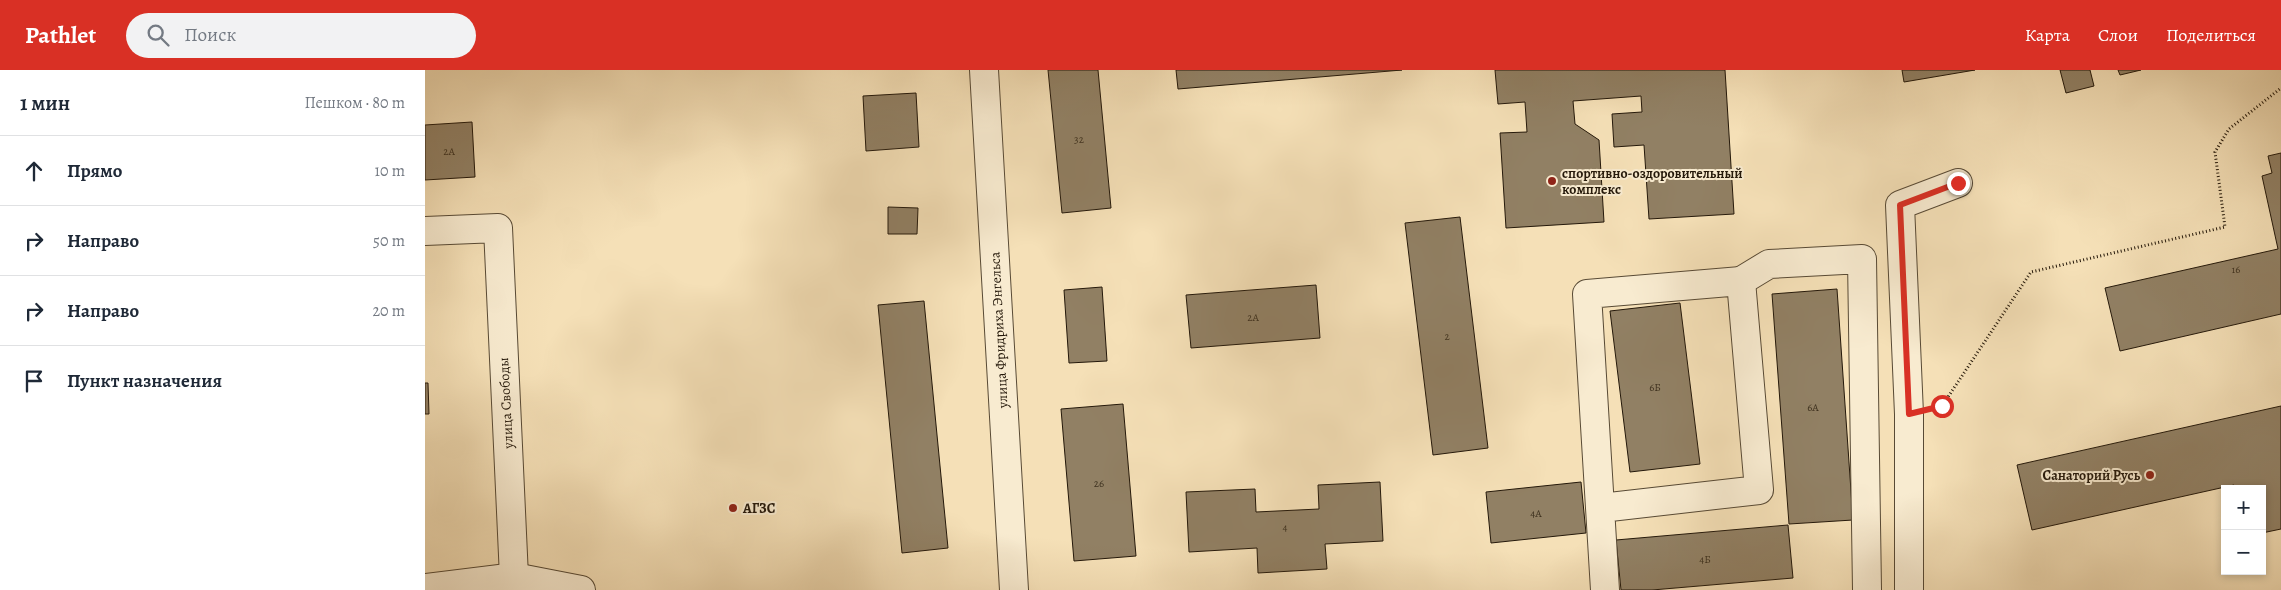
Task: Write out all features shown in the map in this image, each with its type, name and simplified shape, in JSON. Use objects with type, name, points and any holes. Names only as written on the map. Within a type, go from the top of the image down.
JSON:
[{"type":"street","name":"улица Фридриха Энгельса","points":[[983,70],[1014,590]]},
{"type":"street","points":[[1909,590],[1909,414],[1900,205],[1958,183]]},
{"type":"street","name":"улица Свободы","points":[[425,231],[499,228],[514,577]]},
{"type":"street","points":[[1605,590],[1587,294],[1741,281],[1769,264],[1862,259],[1867,590]]},
{"type":"street","points":[[1601,508],[1759,490],[1741,281]]},
{"type":"street","points":[[425,588],[514,577],[581,590]]},
{"type":"path","points":[[1909,414],[1942,406],[2031,272],[2225,227],[2215,152],[2229,129],[2281,88]]},
{"type":"building","points":[[1048,70],[1098,70],[1111,208],[1062,213]]},
{"type":"building","points":[[1176,70],[1402,70],[1178,89]]},
{"type":"building","name":"спортивно-оздоровительный комплекс","points":[[1495,70],[1725,70],[1734,214],[1649,219],[1644,145],[1614,147],[1612,114],[1642,112],[1641,96],[1573,101],[1575,124],[1599,140],[1604,222],[1506,228],[1500,133],[1527,132],[1525,102],[1498,104]]},
{"type":"building","points":[[1902,70],[1975,70],[1904,82]]},
{"type":"building","points":[[2060,70],[2090,70],[2094,86],[2066,93]]},
{"type":"building","points":[[2118,70],[2141,70],[2120,75]]},
{"type":"building","points":[[916,93],[919,147],[866,151],[863,96]]},
{"type":"building","points":[[472,122],[475,177],[425,180],[425,125]]},
{"type":"building","points":[[2281,153],[2281,314],[2120,351],[2105,288],[2278,249],[2262,176],[2272,173],[2268,156]]},
{"type":"building","points":[[888,207],[918,208],[917,234],[888,234]]},
{"type":"building","points":[[1460,217],[1488,448],[1433,455],[1405,223]]},
{"type":"building","points":[[1316,285],[1320,338],[1191,348],[1186,295]]},
{"type":"building","points":[[1102,287],[1107,361],[1069,363],[1064,290]]},
{"type":"building","points":[[1837,289],[1853,520],[1789,524],[1772,294]]},
{"type":"building","points":[[924,301],[948,548],[902,553],[878,305]]},
{"type":"building","points":[[1680,303],[1700,464],[1630,472],[1610,311]]},
{"type":"building","points":[[425,383],[428,383],[429,414],[425,414]]},
{"type":"building","points":[[1123,404],[1136,556],[1074,561],[1061,409]]},
{"type":"building","name":"Санаторий Русь","points":[[2281,406],[2281,529],[2266,532],[2266,485],[2221,485],[2221,488],[2032,530],[2017,465]]},
{"type":"building","points":[[1380,482],[1383,541],[1325,544],[1327,569],[1258,573],[1257,548],[1189,552],[1186,492],[1255,489],[1256,512],[1319,509],[1318,485]]},
{"type":"building","points":[[1581,482],[1586,533],[1491,543],[1486,492]]},
{"type":"building","points":[[1788,525],[1793,578],[1652,590],[1621,590],[1616,540]]},
{"type":"place","name":"спортивно-оздоровительный комплекс","points":[[1552,181]]},
{"type":"place","name":"Санаторий Русь","points":[[2150,475]]},
{"type":"place","name":"АГЗС","points":[[733,508]]},
{"type":"route","points":[[1942,406],[1909,414],[1900,205],[1958,183]]}]
